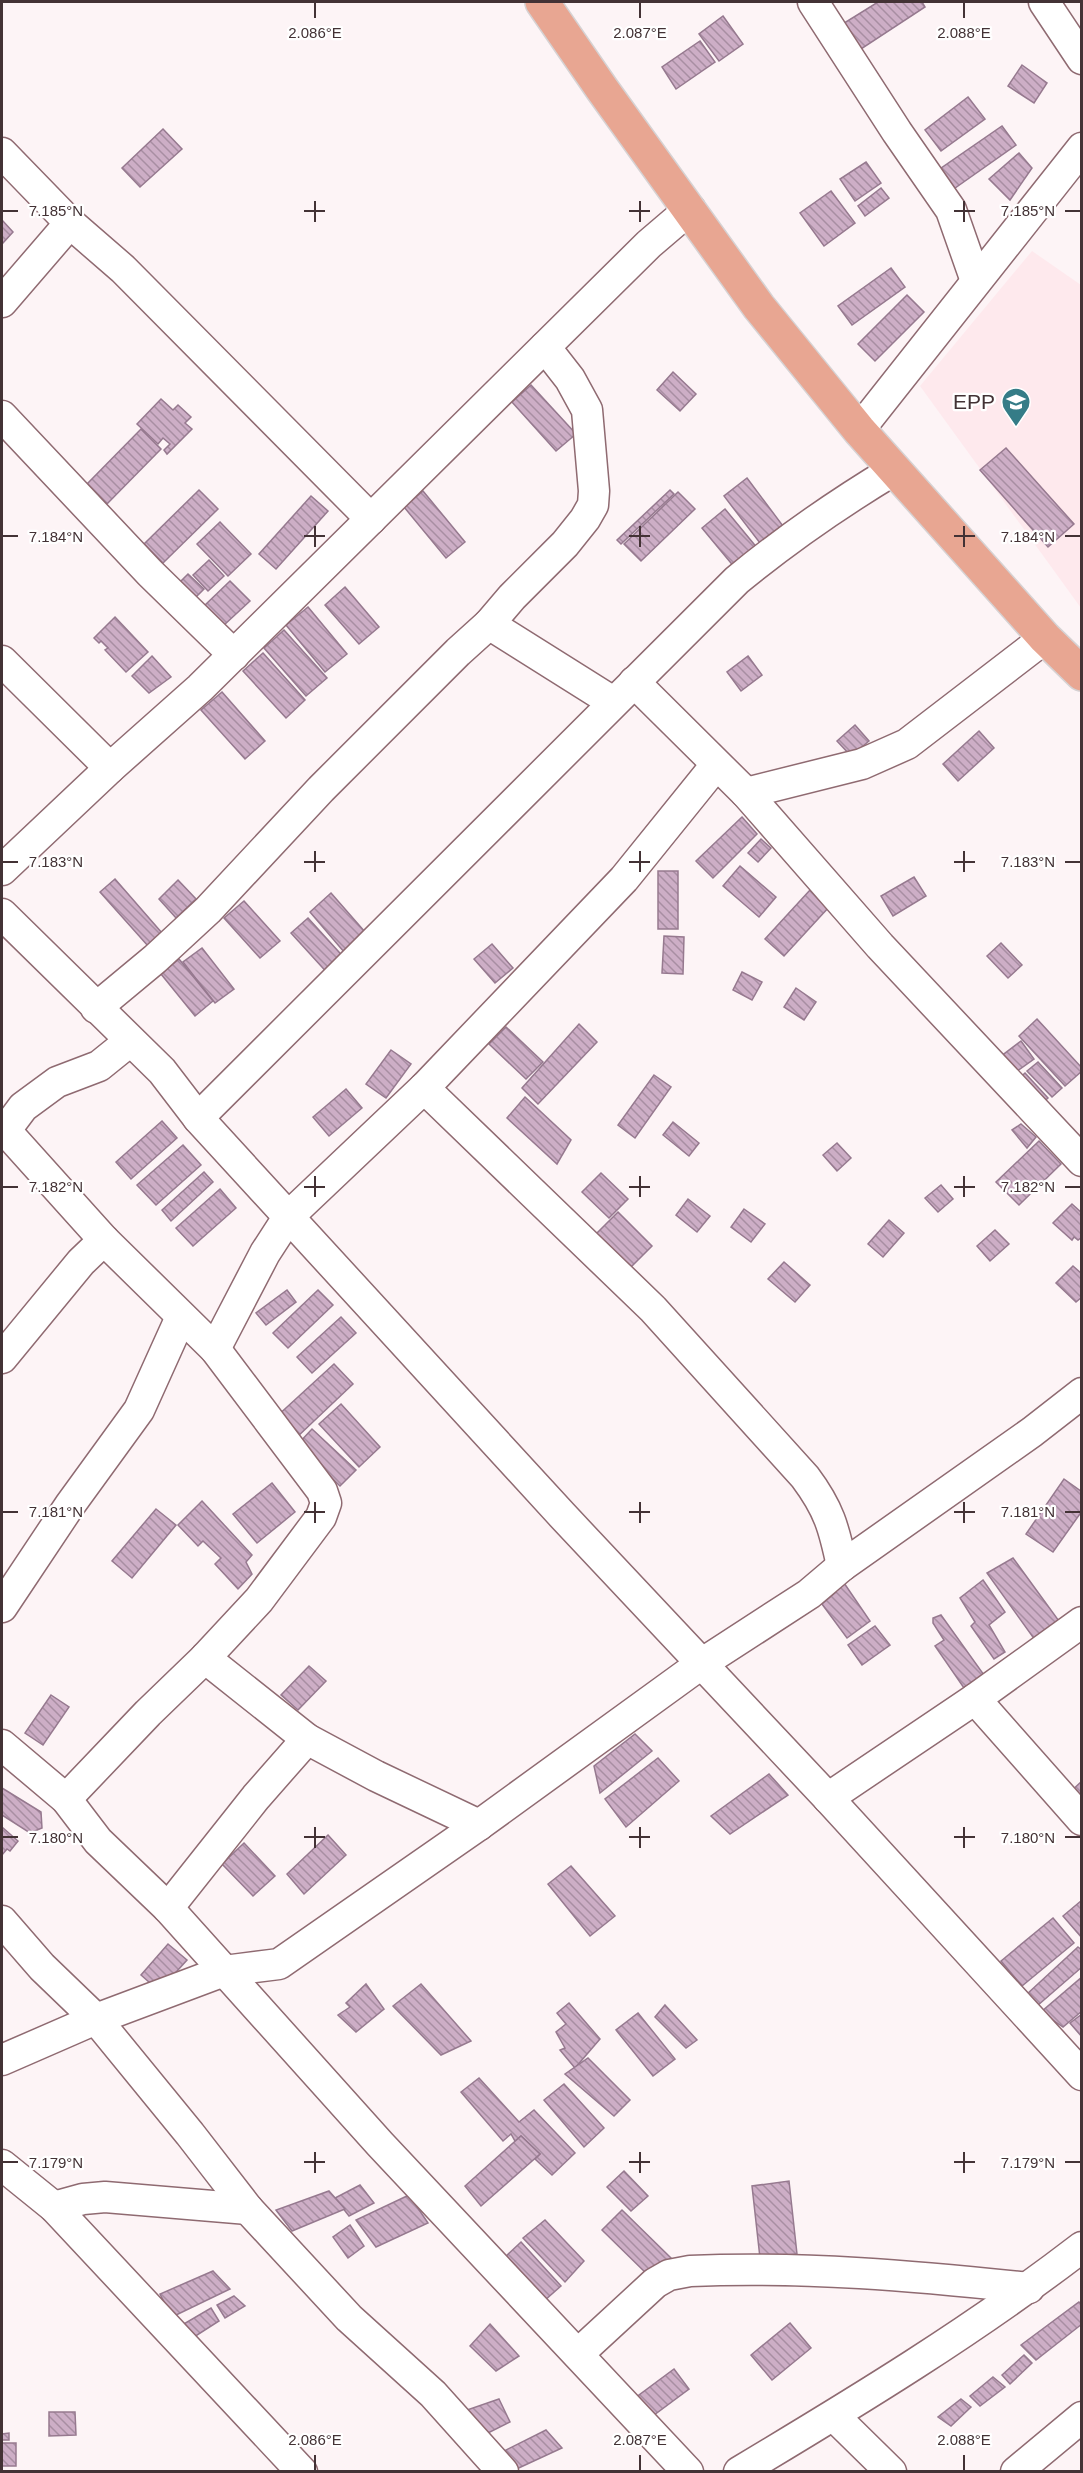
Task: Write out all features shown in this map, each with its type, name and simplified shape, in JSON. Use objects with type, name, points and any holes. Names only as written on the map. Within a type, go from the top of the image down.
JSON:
[{"type":"main road","points":[[542,2],[602,90],[759,307],[894,470],[1045,638],[1082,674]]},
{"type":"street","points":[[813,2],[897,132],[951,210],[976,281]]},
{"type":"street","points":[[1044,2],[1082,59]]},
{"type":"street","points":[[2,153],[70,224],[123,269],[371,519]]},
{"type":"street","points":[[859,430],[976,281],[1076,166]]},
{"type":"street","points":[[2,870],[110,768],[201,688],[649,244],[690,209]]},
{"type":"street","points":[[2,302],[70,224]]},
{"type":"street","points":[[96,1008],[155,959],[208,910],[321,789],[489,624],[512,597],[565,544],[593,505],[587,410],[570,379],[545,347]]},
{"type":"street","points":[[2,416],[150,573],[234,655]]},
{"type":"street","points":[[198,1118],[737,580],[771,551],[836,505],[894,470]]},
{"type":"street","points":[[489,624],[624,692],[716,765],[746,793],[880,946],[1082,1161]]},
{"type":"street","points":[[746,793],[862,764],[907,744],[1045,638]]},
{"type":"street","points":[[2,662],[110,768]]},
{"type":"street","points":[[215,1349],[265,1254],[289,1216],[424,1088],[624,879],[716,765]]},
{"type":"street","points":[[2,914],[162,1071],[198,1118],[562,1515],[828,1798],[1082,2075]]},
{"type":"street","points":[[66,1799],[259,1600],[321,1517],[326,1503],[322,1491],[215,1349],[104,1240],[3,1132],[23,1107],[57,1082],[99,1066],[130,1041]]},
{"type":"street","points":[[424,1088],[653,1309],[805,1477],[822,1500],[834,1527],[842,1566]]},
{"type":"street","points":[[2,1358],[73,1270],[93,1248],[104,1240]]},
{"type":"street","points":[[2,1607],[70,1505],[139,1410],[181,1317]]},
{"type":"street","points":[[2,2060],[96,2019],[224,1971],[279,1964],[479,1825],[701,1664],[808,1594],[842,1566],[1082,1394]]},
{"type":"street","points":[[828,1798],[975,1699],[1082,1622]]},
{"type":"street","points":[[205,1658],[307,1739],[376,1776],[479,1825]]},
{"type":"street","points":[[975,1699],[1082,1820]]},
{"type":"street","points":[[168,1908],[256,1797],[307,1739]]},
{"type":"street","points":[[2,1745],[66,1799],[98,1841],[168,1908],[380,2144],[688,2472]]},
{"type":"street","points":[[2,1921],[42,1967],[96,2019],[248,2209],[349,2318],[433,2394],[503,2472]]},
{"type":"street","points":[[2,2165],[54,2207],[302,2472]]},
{"type":"street","points":[[54,2207],[83,2199],[105,2197],[248,2209]]},
{"type":"street","points":[[739,2472],[943,2347],[1029,2288],[1082,2247]]},
{"type":"street","points":[[578,2354],[655,2283],[669,2275],[690,2271],[828,2270],[918,2276],[1029,2288]]},
{"type":"street","points":[[834,2415],[891,2472]]},
{"type":"street","points":[[1016,2472],[1082,2417]]},
{"type":"shaded area","name":"EPP","points":[[1032,251],[1081,285],[1081,608],[920,386]]},
{"type":"building","points":[[878,2],[922,2],[925,7],[858,51],[841,25]]},
{"type":"building","points":[[723,16],[743,44],[719,61],[699,34]]},
{"type":"building","points":[[700,41],[715,62],[676,89],[662,67]]},
{"type":"building","points":[[1022,65],[1047,83],[1034,103],[1008,86]]},
{"type":"building","points":[[968,97],[985,119],[941,151],[925,130]]},
{"type":"building","points":[[1002,126],[1016,145],[948,193],[934,173]]},
{"type":"building","points":[[163,129],[182,149],[140,187],[122,168]]},
{"type":"building","points":[[1019,153],[1032,168],[1010,200],[989,179]]},
{"type":"building","points":[[866,162],[881,183],[855,201],[840,179]]},
{"type":"building","points":[[881,188],[889,198],[865,216],[858,206]]},
{"type":"building","points":[[831,191],[855,223],[824,246],[800,213]]},
{"type":"building","points":[[2,220],[13,232],[2,244]]},
{"type":"building","points":[[891,268],[905,287],[852,325],[838,306]]},
{"type":"building","points":[[907,295],[924,312],[875,361],[858,344]]},
{"type":"building","points":[[673,372],[696,394],[680,411],[657,390]]},
{"type":"building","points":[[531,385],[576,434],[556,451],[512,402]]},
{"type":"building","points":[[161,399],[173,410],[178,405],[191,417],[185,423],[192,429],[167,454],[164,450],[170,444],[163,438],[158,444],[137,424]]},
{"type":"building","points":[[141,429],[161,449],[107,504],[87,484]]},
{"type":"building","points":[[1006,448],[1074,524],[1048,547],[980,470]]},
{"type":"building","points":[[747,478],[783,526],[760,543],[724,496]]},
{"type":"building","points":[[199,490],[218,509],[163,563],[144,544]]},
{"type":"building","points":[[670,490],[674,494],[621,544],[617,540]]},
{"type":"building","points":[[423,491],[465,542],[446,558],[404,507]]},
{"type":"building","points":[[678,492],[695,509],[641,561],[624,544]]},
{"type":"building","points":[[311,496],[328,511],[276,569],[259,554]]},
{"type":"building","points":[[725,509],[758,549],[735,568],[702,528]]},
{"type":"building","points":[[220,522],[251,554],[228,576],[197,544]]},
{"type":"building","points":[[209,560],[224,576],[208,591],[193,575]]},
{"type":"building","points":[[188,574],[204,589],[196,597],[180,582]]},
{"type":"building","points":[[230,581],[250,601],[223,626],[204,606]]},
{"type":"building","points":[[345,587],[379,627],[359,644],[325,605]]},
{"type":"building","points":[[308,607],[347,654],[325,672],[286,625]]},
{"type":"building","points":[[115,617],[148,652],[126,672],[105,650],[108,648],[94,638]]},
{"type":"building","points":[[284,630],[327,678],[306,696],[264,648]]},
{"type":"building","points":[[263,653],[305,700],[286,718],[243,671]]},
{"type":"building","points":[[152,656],[171,677],[149,693],[132,676]]},
{"type":"building","points":[[748,656],[762,675],[741,691],[727,672]]},
{"type":"building","points":[[222,692],[265,741],[245,759],[201,710]]},
{"type":"building","points":[[855,725],[869,741],[851,756],[837,741]]},
{"type":"building","points":[[979,731],[994,748],[958,781],[943,764]]},
{"type":"building","points":[[742,817],[757,834],[713,878],[696,861]]},
{"type":"building","points":[[761,839],[771,848],[758,862],[748,853]]},
{"type":"building","points":[[740,866],[776,897],[759,917],[723,886]]},
{"type":"building","points":[[658,871],[678,871],[678,929],[658,929]]},
{"type":"building","points":[[914,877],[926,896],[893,916],[881,896]]},
{"type":"building","points":[[115,879],[162,933],[148,946],[100,892]]},
{"type":"building","points":[[178,880],[196,899],[176,918],[159,899]]},
{"type":"building","points":[[810,890],[829,907],[784,956],[765,939]]},
{"type":"building","points":[[331,893],[372,940],[350,959],[310,912]]},
{"type":"building","points":[[244,901],[280,941],[260,958],[224,918]]},
{"type":"building","points":[[308,918],[348,962],[331,977],[291,933]]},
{"type":"building","points":[[664,936],[684,937],[683,974],[662,973]]},
{"type":"building","points":[[1001,943],[1022,965],[1008,978],[987,956]]},
{"type":"building","points":[[492,944],[513,968],[495,983],[474,959]]},
{"type":"building","points":[[202,948],[234,989],[215,1003],[183,962]]},
{"type":"building","points":[[179,959],[213,1001],[195,1016],[161,974]]},
{"type":"building","points":[[742,972],[762,982],[752,1000],[733,990]]},
{"type":"building","points":[[796,988],[816,1002],[804,1020],[784,1007]]},
{"type":"building","points":[[1037,1019],[1082,1068],[1082,1071],[1065,1086],[1019,1036]]},
{"type":"building","points":[[579,1024],[597,1042],[538,1104],[522,1088]]},
{"type":"building","points":[[506,1027],[543,1062],[526,1079],[489,1044]]},
{"type":"building","points":[[1021,1041],[1034,1059],[1013,1074],[1000,1057]]},
{"type":"building","points":[[391,1050],[411,1064],[386,1098],[366,1084]]},
{"type":"building","points":[[1038,1062],[1062,1088],[1052,1097],[1027,1071]]},
{"type":"building","points":[[1025,1073],[1048,1098],[1037,1108],[1014,1083]]},
{"type":"building","points":[[654,1075],[671,1087],[635,1138],[618,1125]]},
{"type":"building","points":[[346,1089],[362,1108],[329,1136],[313,1117]]},
{"type":"building","points":[[525,1097],[571,1140],[557,1164],[507,1118]]},
{"type":"building","points":[[162,1121],[177,1138],[131,1179],[116,1162]]},
{"type":"building","points":[[673,1122],[699,1143],[689,1156],[663,1135]]},
{"type":"building","points":[[1021,1124],[1036,1137],[1027,1148],[1012,1130]]},
{"type":"building","points":[[1039,1141],[1061,1164],[1019,1205],[996,1182]]},
{"type":"building","points":[[837,1143],[851,1158],[837,1171],[823,1155]]},
{"type":"building","points":[[183,1145],[201,1165],[156,1205],[137,1185]]},
{"type":"building","points":[[204,1172],[213,1182],[171,1221],[162,1210]]},
{"type":"building","points":[[601,1173],[628,1199],[609,1218],[582,1192]]},
{"type":"building","points":[[941,1185],[953,1199],[938,1212],[925,1198]]},
{"type":"building","points":[[220,1189],[236,1208],[193,1246],[176,1228]]},
{"type":"building","points":[[688,1199],[710,1216],[697,1232],[676,1215]]},
{"type":"building","points":[[1072,1204],[1082,1213],[1082,1237],[1078,1240],[1074,1237],[1072,1240],[1053,1223]]},
{"type":"building","points":[[744,1209],[765,1224],[751,1242],[731,1227]]},
{"type":"building","points":[[618,1212],[652,1246],[630,1268],[595,1235]]},
{"type":"building","points":[[889,1220],[904,1233],[883,1257],[868,1244]]},
{"type":"building","points":[[995,1230],[1009,1244],[990,1261],[977,1246]]},
{"type":"building","points":[[784,1262],[810,1285],[795,1302],[768,1279]]},
{"type":"building","points":[[1073,1266],[1082,1274],[1082,1297],[1076,1302],[1056,1283]]},
{"type":"building","points":[[287,1290],[296,1302],[266,1325],[256,1313]]},
{"type":"building","points":[[318,1290],[333,1305],[288,1348],[273,1333]]},
{"type":"building","points":[[341,1317],[356,1333],[312,1373],[297,1357]]},
{"type":"building","points":[[334,1364],[353,1384],[295,1439],[275,1418]]},
{"type":"building","points":[[341,1404],[380,1447],[359,1467],[319,1424]]},
{"type":"building","points":[[312,1429],[356,1470],[340,1486],[297,1445]]},
{"type":"building","points":[[1064,1479],[1082,1492],[1082,1511],[1053,1552],[1026,1534]]},
{"type":"building","points":[[272,1483],[295,1512],[257,1543],[233,1514]]},
{"type":"building","points":[[202,1501],[252,1555],[246,1562],[252,1574],[238,1589],[215,1564],[221,1558],[203,1541],[198,1546],[178,1525]]},
{"type":"building","points":[[156,1509],[176,1525],[132,1578],[112,1561]]},
{"type":"building","points":[[1013,1558],[1059,1621],[1035,1640],[987,1573]]},
{"type":"building","points":[[842,1580],[870,1621],[847,1638],[822,1604],[836,1592],[834,1586]]},
{"type":"building","points":[[983,1580],[1005,1612],[989,1625],[1005,1652],[994,1659],[971,1626],[975,1622],[960,1598]]},
{"type":"building","points":[[941,1615],[984,1675],[964,1688],[935,1646],[944,1640],[933,1623],[933,1618]]},
{"type":"building","points":[[875,1626],[890,1645],[862,1665],[848,1645]]},
{"type":"building","points":[[309,1666],[326,1681],[298,1710],[281,1695]]},
{"type":"building","points":[[51,1695],[69,1707],[43,1745],[25,1733]]},
{"type":"building","points":[[635,1734],[652,1751],[600,1793],[594,1766]]},
{"type":"building","points":[[658,1758],[679,1781],[626,1827],[605,1799]]},
{"type":"building","points":[[769,1774],[788,1795],[730,1834],[711,1816]]},
{"type":"building","points":[[1082,1781],[1082,1810],[1067,1795]]},
{"type":"building","points":[[2,1788],[41,1812],[42,1828],[30,1833],[2,1815]]},
{"type":"building","points":[[2,1827],[18,1841],[10,1851],[7,1849],[2,1855]]},
{"type":"building","points":[[328,1835],[346,1855],[304,1894],[287,1874]]},
{"type":"building","points":[[244,1843],[275,1876],[253,1896],[222,1864]]},
{"type":"building","points":[[571,1866],[615,1916],[590,1936],[548,1884]]},
{"type":"building","points":[[1082,1900],[1082,1938],[1063,1916]]},
{"type":"building","points":[[1053,1918],[1074,1943],[1022,1986],[1001,1961]]},
{"type":"building","points":[[168,1944],[187,1960],[159,1991],[141,1975]]},
{"type":"building","points":[[1078,1947],[1082,1950],[1082,1967],[1037,2006],[1027,1994]]},
{"type":"building","points":[[1082,1977],[1082,2011],[1063,2027],[1041,2012]]},
{"type":"building","points":[[366,1984],[384,2009],[356,2032],[338,2015],[350,2007],[346,2003]]},
{"type":"building","points":[[421,1984],[471,2041],[441,2055],[393,2006]]},
{"type":"building","points":[[569,2003],[600,2039],[575,2068],[560,2050],[565,2048],[556,2032],[566,2024],[557,2013]]},
{"type":"building","points":[[665,2005],[697,2040],[686,2048],[655,2017]]},
{"type":"building","points":[[638,2013],[675,2059],[653,2076],[616,2030]]},
{"type":"building","points":[[1082,2014],[1082,2037],[1070,2023]]},
{"type":"building","points":[[588,2058],[630,2100],[614,2116],[565,2074]]},
{"type":"building","points":[[479,2078],[519,2122],[534,2110],[575,2153],[552,2175],[535,2159],[540,2154],[521,2136],[515,2141],[511,2134],[503,2141],[461,2092]]},
{"type":"building","points":[[564,2084],[604,2128],[584,2147],[544,2100]]},
{"type":"building","points":[[521,2136],[540,2154],[481,2206],[465,2186]]},
{"type":"building","points":[[624,2171],[648,2196],[631,2211],[607,2187]]},
{"type":"building","points":[[789,2181],[797,2254],[760,2258],[752,2186]]},
{"type":"building","points":[[360,2185],[374,2203],[349,2216],[335,2198]]},
{"type":"building","points":[[329,2191],[345,2209],[292,2231],[276,2210]]},
{"type":"building","points":[[409,2195],[428,2223],[376,2247],[356,2220]]},
{"type":"building","points":[[622,2210],[671,2258],[651,2278],[602,2230]]},
{"type":"building","points":[[545,2220],[584,2261],[565,2282],[523,2238]]},
{"type":"building","points":[[350,2225],[364,2246],[348,2258],[333,2237]]},
{"type":"building","points":[[521,2242],[561,2286],[544,2301],[504,2258]]},
{"type":"building","points":[[213,2271],[230,2289],[172,2317],[160,2294]]},
{"type":"building","points":[[234,2296],[245,2306],[225,2318],[217,2305]]},
{"type":"building","points":[[1079,2302],[1082,2304],[1082,2324],[1036,2360],[1021,2345]]},
{"type":"building","points":[[211,2308],[219,2321],[191,2339],[182,2325]]},
{"type":"building","points":[[790,2323],[811,2348],[772,2380],[751,2355]]},
{"type":"building","points":[[490,2324],[519,2356],[496,2371],[470,2346]]},
{"type":"building","points":[[1024,2355],[1032,2363],[1010,2384],[1002,2375]]},
{"type":"building","points":[[674,2369],[689,2389],[646,2421],[631,2401]]},
{"type":"building","points":[[993,2377],[1005,2387],[980,2406],[970,2396]]},
{"type":"building","points":[[499,2399],[510,2422],[480,2437],[461,2412]]},
{"type":"building","points":[[961,2399],[971,2407],[951,2426],[938,2417]]},
{"type":"building","points":[[49,2412],[75,2412],[76,2435],[49,2436]]},
{"type":"building","points":[[546,2430],[562,2448],[510,2472],[496,2455]]},
{"type":"building","points":[[9,2433],[9,2440],[2,2440],[2,2434]]},
{"type":"building","points":[[2,2443],[16,2443],[16,2466],[2,2466]]},
{"type":"place","name":"EPP","points":[[1016,428]]}]
